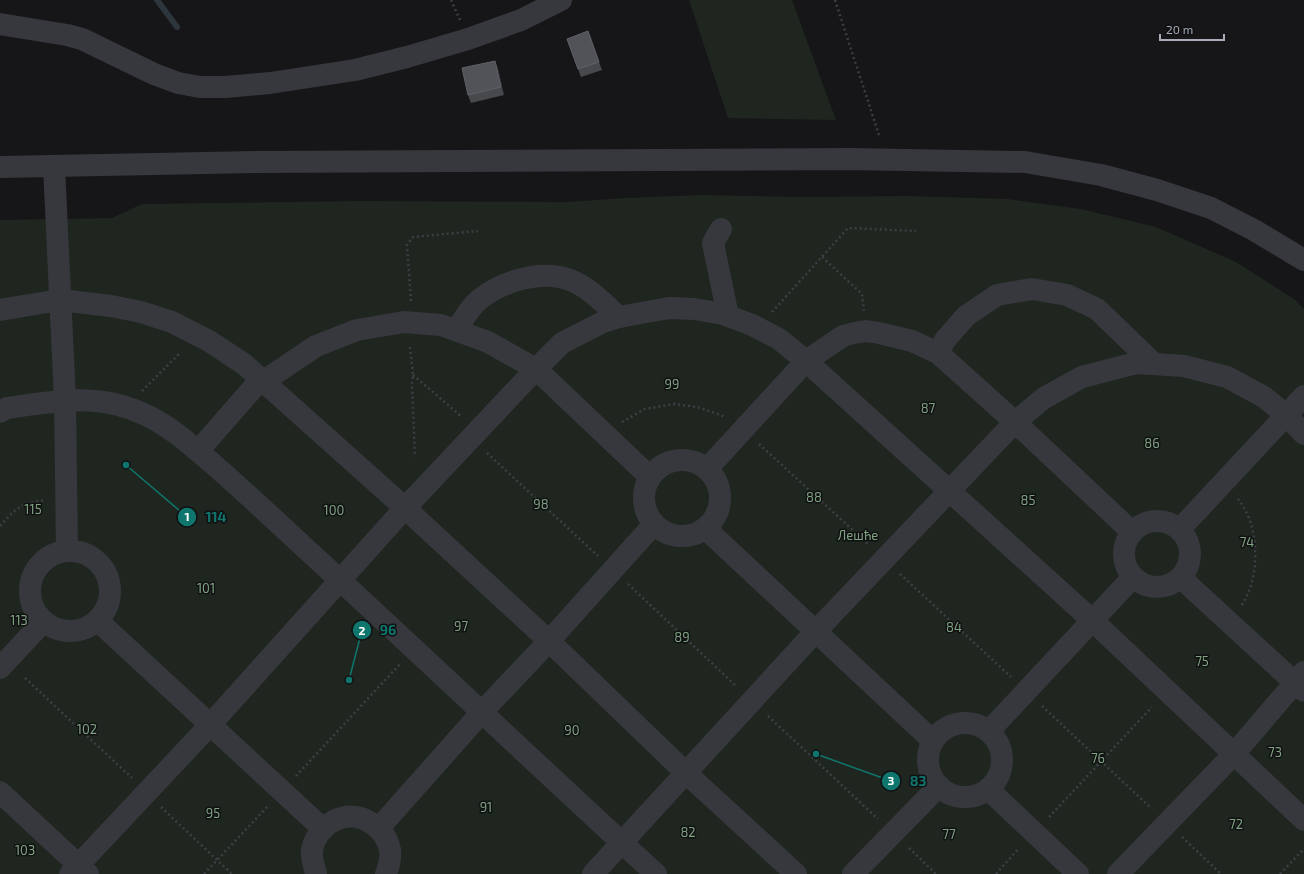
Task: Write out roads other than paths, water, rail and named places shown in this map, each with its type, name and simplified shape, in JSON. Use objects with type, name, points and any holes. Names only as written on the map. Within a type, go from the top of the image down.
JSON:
[{"type":"street","points":[[0,24],[67,35],[82,39],[154,74],[178,83],[200,86],[232,87],[270,83],[355,70],[468,39],[521,20],[560,0]]},
{"type":"street","points":[[0,167],[266,162],[887,159],[1025,162],[1101,175],[1157,190],[1211,208],[1254,230],[1304,260]]},
{"type":"street","points":[[54,166],[65,400],[67,551]]},
{"type":"street","points":[[721,229],[712,243],[728,316]]},
{"type":"street","points":[[457,330],[465,315],[480,299],[499,287],[523,278],[546,275],[570,280],[588,290],[619,317]]},
{"type":"street","points":[[938,353],[945,340],[966,316],[997,295],[1032,289],[1067,295],[1097,309],[1154,364]]},
{"type":"street","points":[[0,310],[60,300],[110,306],[141,312],[172,322],[209,341],[244,364],[405,508],[549,641],[686,773],[796,874]]},
{"type":"street","points":[[0,792],[79,871],[147,792],[210,725],[405,508],[536,368],[562,343],[603,322],[619,317],[669,308],[695,309],[728,316],[752,325],[779,340],[806,361],[1093,621],[1304,820]]},
{"type":"street","points":[[198,451],[262,380],[316,346],[357,330],[404,322],[440,325],[457,330],[488,342],[536,368],[650,477]]},
{"type":"street","points":[[707,469],[806,361],[843,336],[866,331],[912,341],[938,353],[1015,422],[1132,532]]},
{"type":"street","points":[[593,874],[884,559],[1015,422],[1044,398],[1082,377],[1136,363],[1184,366],[1227,377],[1264,397],[1286,415],[1304,434]]},
{"type":"street","points":[[1180,529],[1304,396]]},
{"type":"street","points":[[0,412],[7,408],[65,400],[91,400],[120,404],[146,415],[174,431],[340,580],[656,874]]},
{"type":"street","points":[[684,460],[696,462],[707,469],[715,478],[720,488],[721,499],[719,510],[714,520],[706,529],[685,537],[673,536],[663,531],[654,524],[648,516],[645,506],[644,496],[650,477],[659,467],[671,462],[684,460]]},
{"type":"street","points":[[1155,521],[1164,521],[1180,529],[1187,540],[1190,550],[1190,560],[1187,570],[1181,578],[1173,584],[1163,587],[1154,587],[1144,585],[1133,577],[1125,562],[1124,552],[1126,542],[1132,532],[1140,525],[1155,521]]},
{"type":"street","points":[[379,828],[482,712],[549,641],[654,524]]},
{"type":"street","points":[[706,529],[934,740]]},
{"type":"street","points":[[67,551],[80,551],[91,556],[101,564],[108,575],[110,587],[110,599],[106,611],[98,621],[88,628],[77,631],[65,631],[53,628],[43,622],[34,611],[30,598],[30,585],[32,578],[34,572],[42,561],[54,554],[67,551]]},
{"type":"street","points":[[989,731],[1133,577]]},
{"type":"street","points":[[1118,874],[1301,682],[1181,578]]},
{"type":"street","points":[[98,621],[322,829]]},
{"type":"street","points":[[0,668],[43,622]]},
{"type":"street","points":[[965,722],[978,725],[989,731],[996,739],[1001,749],[1003,760],[1001,771],[996,781],[988,789],[979,794],[958,796],[948,792],[933,778],[929,764],[930,750],[934,740],[942,731],[953,725],[965,722]]},
{"type":"street","points":[[853,874],[940,786]]},
{"type":"street","points":[[988,789],[1078,874]]},
{"type":"street","points":[[316,874],[313,864],[312,851],[315,839],[322,829],[332,821],[344,817],[357,817],[369,821],[379,828],[386,838],[390,850],[390,862],[386,874]]},
{"type":"waterway","points":[[157,0],[177,27]]},
{"type":"place","name":"114","points":[[126,465]]},
{"type":"place","name":"96","points":[[349,680]]},
{"type":"place","name":"83","points":[[816,754]]},
{"type":"park label","name":"99","points":[[672,384]]},
{"type":"park label","name":"87","points":[[928,408]]},
{"type":"park label","name":"86","points":[[1152,443]]},
{"type":"park label","name":"88","points":[[814,497]]},
{"type":"park label","name":"85","points":[[1028,500]]},
{"type":"park label","name":"98","points":[[541,504]]},
{"type":"park label","name":"115","points":[[33,509]]},
{"type":"park label","name":"100","points":[[334,510]]},
{"type":"park label","name":"Лешће","points":[[858,535]]},
{"type":"park label","name":"74","points":[[1247,542]]},
{"type":"park label","name":"101","points":[[206,588]]},
{"type":"park label","name":"113","points":[[19,620]]},
{"type":"park label","name":"97","points":[[461,626]]},
{"type":"park label","name":"84","points":[[954,627]]},
{"type":"park label","name":"89","points":[[682,637]]},
{"type":"park label","name":"75","points":[[1202,661]]},
{"type":"park label","name":"102","points":[[87,729]]},
{"type":"park label","name":"90","points":[[572,730]]},
{"type":"park label","name":"73","points":[[1275,752]]},
{"type":"park label","name":"76","points":[[1098,758]]},
{"type":"park label","name":"91","points":[[486,807]]},
{"type":"park label","name":"95","points":[[213,813]]},
{"type":"park label","name":"72","points":[[1236,824]]},
{"type":"park label","name":"82","points":[[688,832]]},
{"type":"park label","name":"77","points":[[949,834]]},
{"type":"park label","name":"103","points":[[25,850]]}]
